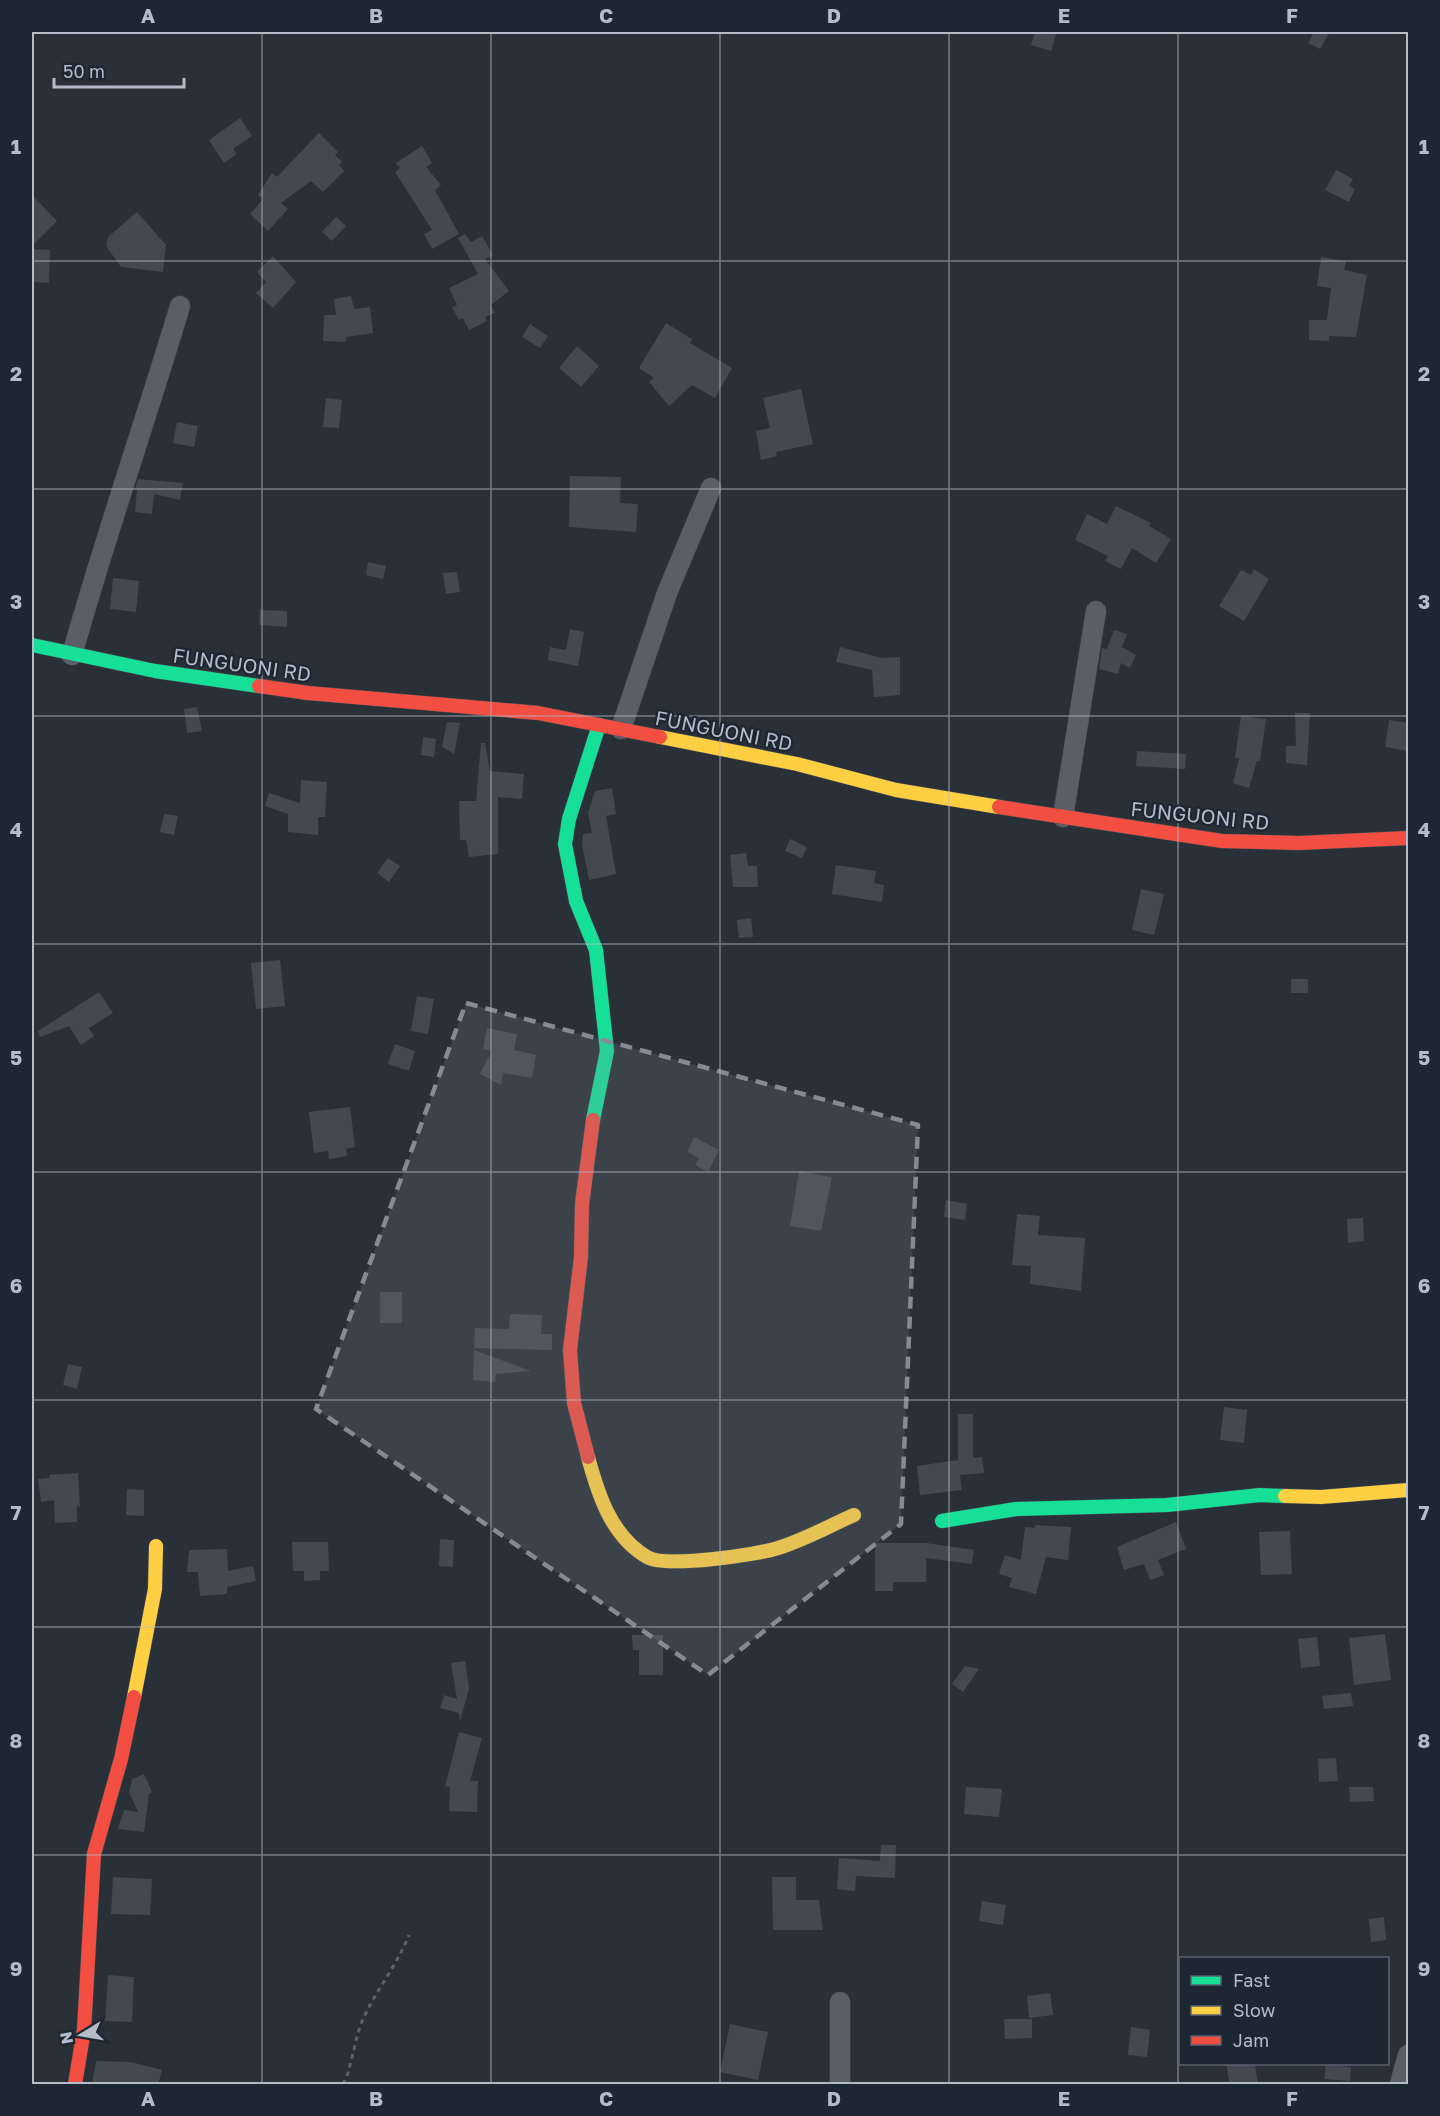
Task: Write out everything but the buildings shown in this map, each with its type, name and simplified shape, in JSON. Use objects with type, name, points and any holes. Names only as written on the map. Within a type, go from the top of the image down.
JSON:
[{"type":"street","points":[[72,655],[100,554],[122,497],[180,306]]},
{"type":"street","points":[[621,729],[667,593],[711,488]]},
{"type":"street","points":[[1063,817],[1096,611]]},
{"type":"street","name":"FUNGUONI RD","points":[[32,645],[155,671],[308,693],[538,713],[797,765],[896,790],[1131,829],[1222,841],[1299,843],[1408,838]]},
{"type":"street","points":[[598,725],[569,819],[565,844],[576,902],[596,950],[607,1051],[598,1087],[582,1203],[581,1257],[570,1350],[574,1402],[600,1501],[623,1536],[648,1558],[668,1562],[753,1554],[778,1548],[854,1515]]},
{"type":"street","points":[[942,1521],[1016,1509],[1167,1505],[1260,1495],[1321,1497],[1408,1490]]},
{"type":"street","points":[[75,2085],[84,2030],[94,1854],[121,1759],[140,1671],[155,1589],[156,1546]]},
{"type":"street","points":[[840,2002],[840,2085]]},
{"type":"street","points":[[1400,2085],[1408,2055]]},
{"type":"path","points":[[343,2085],[363,2019],[376,1993],[402,1954],[409,1935]]},
{"type":"highlighted area","points":[[466,1003],[918,1125],[901,1524],[708,1675],[316,1409]]},
{"type":"traffic: fast","points":[[32,645],[155,671],[259,686]]},
{"type":"traffic: fast","points":[[593,1120],[607,1051],[596,950],[576,901],[565,844],[569,819],[599,725]]},
{"type":"traffic: fast","points":[[942,1521],[1016,1509],[1167,1505],[1260,1495],[1285,1496]]},
{"type":"traffic: slow","points":[[660,737],[797,764],[896,790],[999,807]]},
{"type":"traffic: slow","points":[[588,1457],[596,1485],[615,1526],[635,1548],[647,1557],[657,1560],[691,1561],[767,1551],[797,1541],[854,1515]]},
{"type":"traffic: slow","points":[[1285,1496],[1321,1497],[1408,1490]]},
{"type":"traffic: slow","points":[[134,1697],[155,1589],[156,1546]]},
{"type":"traffic: jam","points":[[259,686],[308,693],[538,713],[660,737]]},
{"type":"traffic: jam","points":[[999,807],[1222,841],[1299,843],[1408,838]]},
{"type":"traffic: jam","points":[[588,1457],[574,1403],[570,1350],[581,1257],[582,1204],[593,1120]]},
{"type":"traffic: jam","points":[[75,2084],[84,2030],[94,1854],[121,1759],[134,1697]]}]
